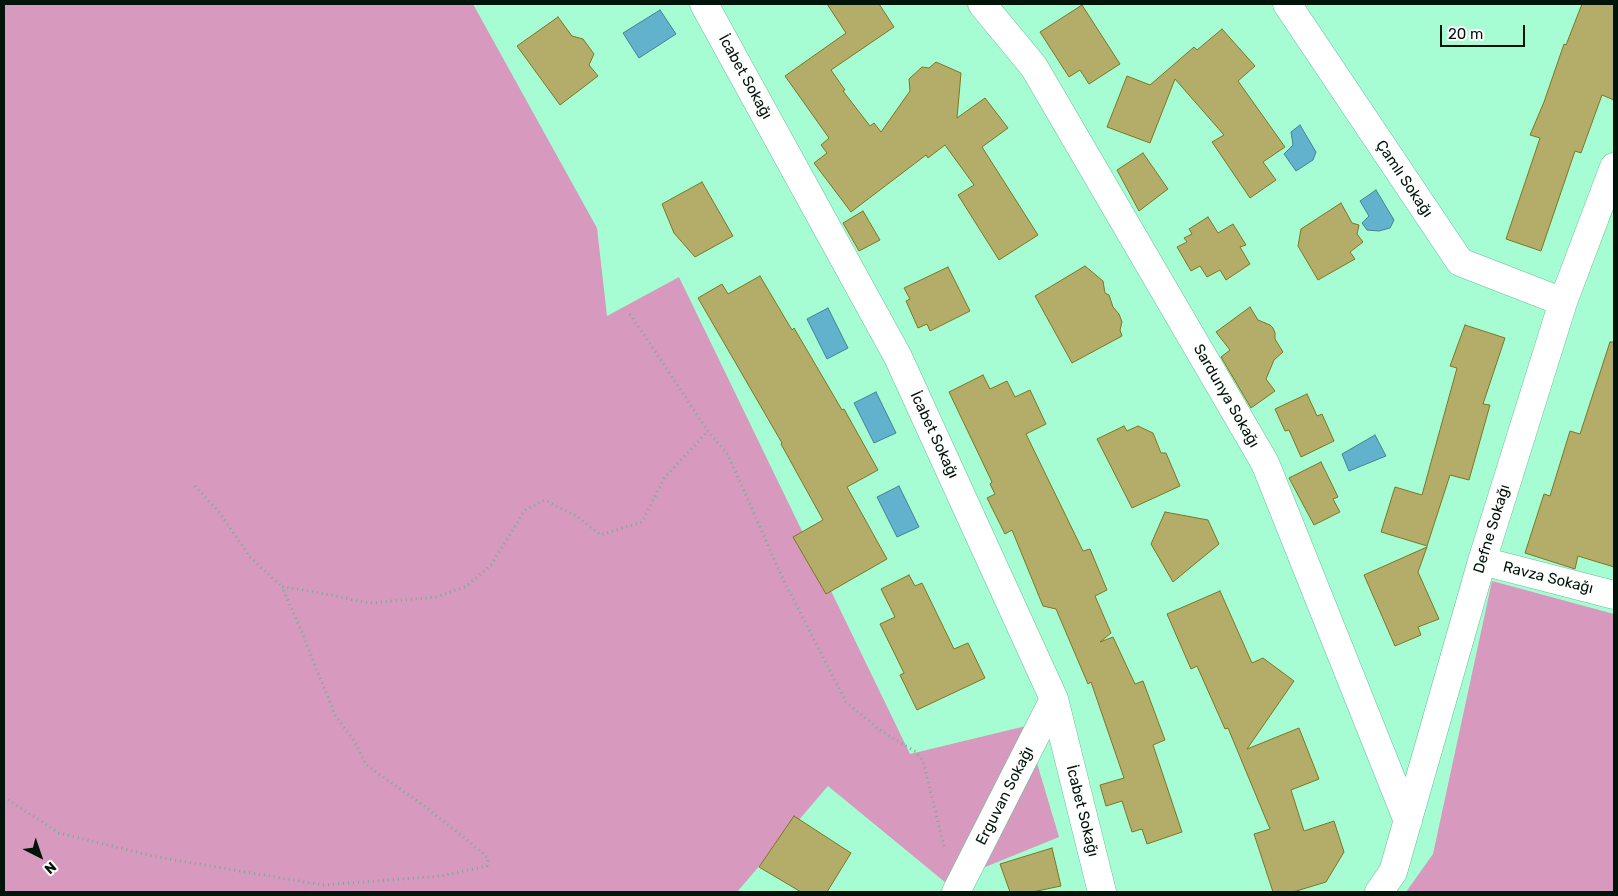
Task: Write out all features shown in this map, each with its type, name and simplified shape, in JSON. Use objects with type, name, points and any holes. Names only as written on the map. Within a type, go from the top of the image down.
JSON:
[{"type":"street","name":"Sardunya Sokağı","points":[[982,4],[1034,67],[1264,463],[1408,821]]},
{"type":"street","name":"Çamlı Sokağı","points":[[1287,4],[1460,262],[1563,302]]},
{"type":"street","name":"İcabet Sokağı","points":[[708,5],[898,357],[1054,699],[1102,892]]},
{"type":"street","name":"Defne Sokağı","points":[[1379,892],[1393,872],[1482,561],[1563,302],[1614,167]]},
{"type":"street","name":"Ravza Sokağı","points":[[1482,561],[1614,595]]},
{"type":"street","name":"Erguvan Sokağı","points":[[956,892],[1054,699]]},
{"type":"path","points":[[630,314],[708,431],[728,455],[783,579],[846,702],[880,730],[916,752],[923,761],[946,855]]},
{"type":"path","points":[[282,587],[370,603],[436,597],[467,586],[492,565],[525,510],[545,500],[576,516],[601,535],[642,522],[665,476],[708,431]]},
{"type":"path","points":[[4,797],[59,833],[156,857],[323,885],[441,876],[487,866],[488,858],[477,848],[423,805],[366,765],[356,742],[335,715],[282,587],[250,557],[219,512],[195,486]]},
{"type":"shaded area","points":[[4,4],[473,4],[597,228],[607,316],[679,277],[910,754],[1026,726],[1059,837],[946,883],[828,786],[737,892],[4,892]]},
{"type":"shaded area","points":[[1492,581],[1614,614],[1614,892],[1406,892],[1433,854]]},
{"type":"water","points":[[660,10],[676,34],[639,58],[623,33]]},
{"type":"water","points":[[1300,125],[1316,152],[1313,160],[1296,171],[1284,154],[1293,145],[1291,132]]},
{"type":"water","points":[[1376,190],[1394,220],[1390,228],[1379,231],[1367,230],[1362,223],[1369,216],[1360,201]]},
{"type":"water","points":[[828,308],[848,348],[827,359],[807,319]]},
{"type":"water","points":[[876,392],[896,433],[874,443],[854,403]]},
{"type":"water","points":[[1375,435],[1386,456],[1349,471],[1342,454]]},
{"type":"water","points":[[899,486],[919,527],[897,537],[877,497]]},
{"type":"building","points":[[827,4],[879,4],[894,27],[831,70],[845,90],[843,91],[870,126],[874,123],[881,132],[910,91],[909,79],[922,67],[929,68],[936,62],[961,73],[957,118],[985,98],[1008,128],[982,147],[1038,235],[999,260],[958,195],[974,185],[945,145],[928,158],[926,155],[851,212],[814,163],[827,153],[821,145],[829,138],[785,76],[846,33]]},
{"type":"building","points":[[1582,4],[1614,4],[1614,100],[1602,95],[1581,153],[1575,151],[1541,251],[1506,239],[1540,138],[1530,135],[1544,102],[1564,44],[1566,45]]},
{"type":"building","points":[[1082,5],[1120,64],[1089,84],[1080,70],[1069,77],[1040,32]]},
{"type":"building","points":[[558,17],[572,36],[583,39],[594,54],[589,65],[598,76],[560,105],[517,46]]},
{"type":"building","points":[[1222,29],[1255,66],[1238,81],[1285,147],[1263,162],[1276,180],[1250,198],[1212,142],[1224,135],[1175,79],[1150,143],[1107,127],[1127,76],[1150,85],[1194,47],[1197,50]]},
{"type":"building","points":[[1143,153],[1168,189],[1139,211],[1117,170]]},
{"type":"building","points":[[702,182],[733,236],[695,257],[674,233],[662,204]]},
{"type":"building","points":[[1341,203],[1352,223],[1359,225],[1357,234],[1363,242],[1350,252],[1355,259],[1318,280],[1298,246],[1301,229]]},
{"type":"building","points":[[863,211],[880,240],[859,251],[843,223]]},
{"type":"building","points":[[1208,217],[1218,233],[1233,224],[1246,245],[1240,247],[1250,264],[1226,280],[1220,270],[1207,277],[1200,266],[1191,271],[1177,247],[1187,242],[1184,238],[1192,234],[1189,229]]},
{"type":"building","points":[[1085,266],[1103,281],[1105,293],[1109,295],[1113,307],[1119,314],[1122,322],[1120,330],[1122,336],[1072,363],[1035,296]]},
{"type":"building","points":[[948,267],[970,311],[930,331],[927,324],[918,328],[906,301],[910,299],[904,288]]},
{"type":"building","points":[[760,276],[792,330],[794,328],[842,410],[844,409],[878,470],[847,487],[887,559],[826,594],[793,537],[823,520],[782,443],[698,298],[722,284],[728,294]]},
{"type":"building","points":[[1250,307],[1258,320],[1273,328],[1275,339],[1283,352],[1274,360],[1266,379],[1275,391],[1251,408],[1221,357],[1230,350],[1216,332]]},
{"type":"building","points":[[1465,325],[1505,338],[1483,404],[1490,405],[1469,480],[1450,475],[1427,546],[1381,532],[1395,487],[1422,495],[1457,368],[1450,366]]},
{"type":"building","points":[[1610,342],[1614,342],[1614,567],[1578,556],[1575,569],[1525,553],[1544,494],[1550,496],[1570,431],[1580,434]]},
{"type":"building","points":[[983,375],[990,389],[1007,381],[1015,397],[1030,390],[1046,424],[1026,434],[1083,551],[1090,549],[1107,590],[1095,596],[1111,633],[1100,642],[1113,637],[1135,684],[1143,681],[1165,740],[1153,745],[1182,832],[1147,844],[1142,829],[1132,832],[1122,801],[1106,806],[1100,785],[1124,778],[1091,682],[1088,684],[1056,609],[1043,606],[1012,530],[1005,534],[987,498],[995,494],[990,484],[992,482],[949,392]]},
{"type":"building","points":[[1307,394],[1317,416],[1322,414],[1334,441],[1301,457],[1289,430],[1285,431],[1275,409]]},
{"type":"building","points":[[1124,426],[1127,431],[1138,426],[1153,433],[1161,453],[1166,453],[1180,486],[1132,508],[1097,439]]},
{"type":"building","points":[[1321,462],[1338,497],[1333,499],[1340,512],[1314,525],[1289,478]]},
{"type":"building","points":[[1165,512],[1208,520],[1219,544],[1173,582],[1151,544]]},
{"type":"building","points":[[1427,547],[1418,572],[1439,619],[1418,627],[1421,635],[1395,646],[1364,575]]},
{"type":"building","points":[[909,575],[915,586],[922,583],[954,649],[968,643],[985,678],[917,710],[900,675],[904,673],[880,624],[895,617],[881,589]]},
{"type":"building","points":[[1220,591],[1252,663],[1263,658],[1294,681],[1247,749],[1299,728],[1319,779],[1291,790],[1304,831],[1334,821],[1344,852],[1326,882],[1293,892],[1273,892],[1254,834],[1270,829],[1228,728],[1225,729],[1197,666],[1191,669],[1167,614]]},
{"type":"building","points":[[794,816],[851,853],[827,892],[801,892],[759,867]]},
{"type":"building","points":[[1052,848],[1061,886],[1032,892],[1010,892],[1000,864]]}]
